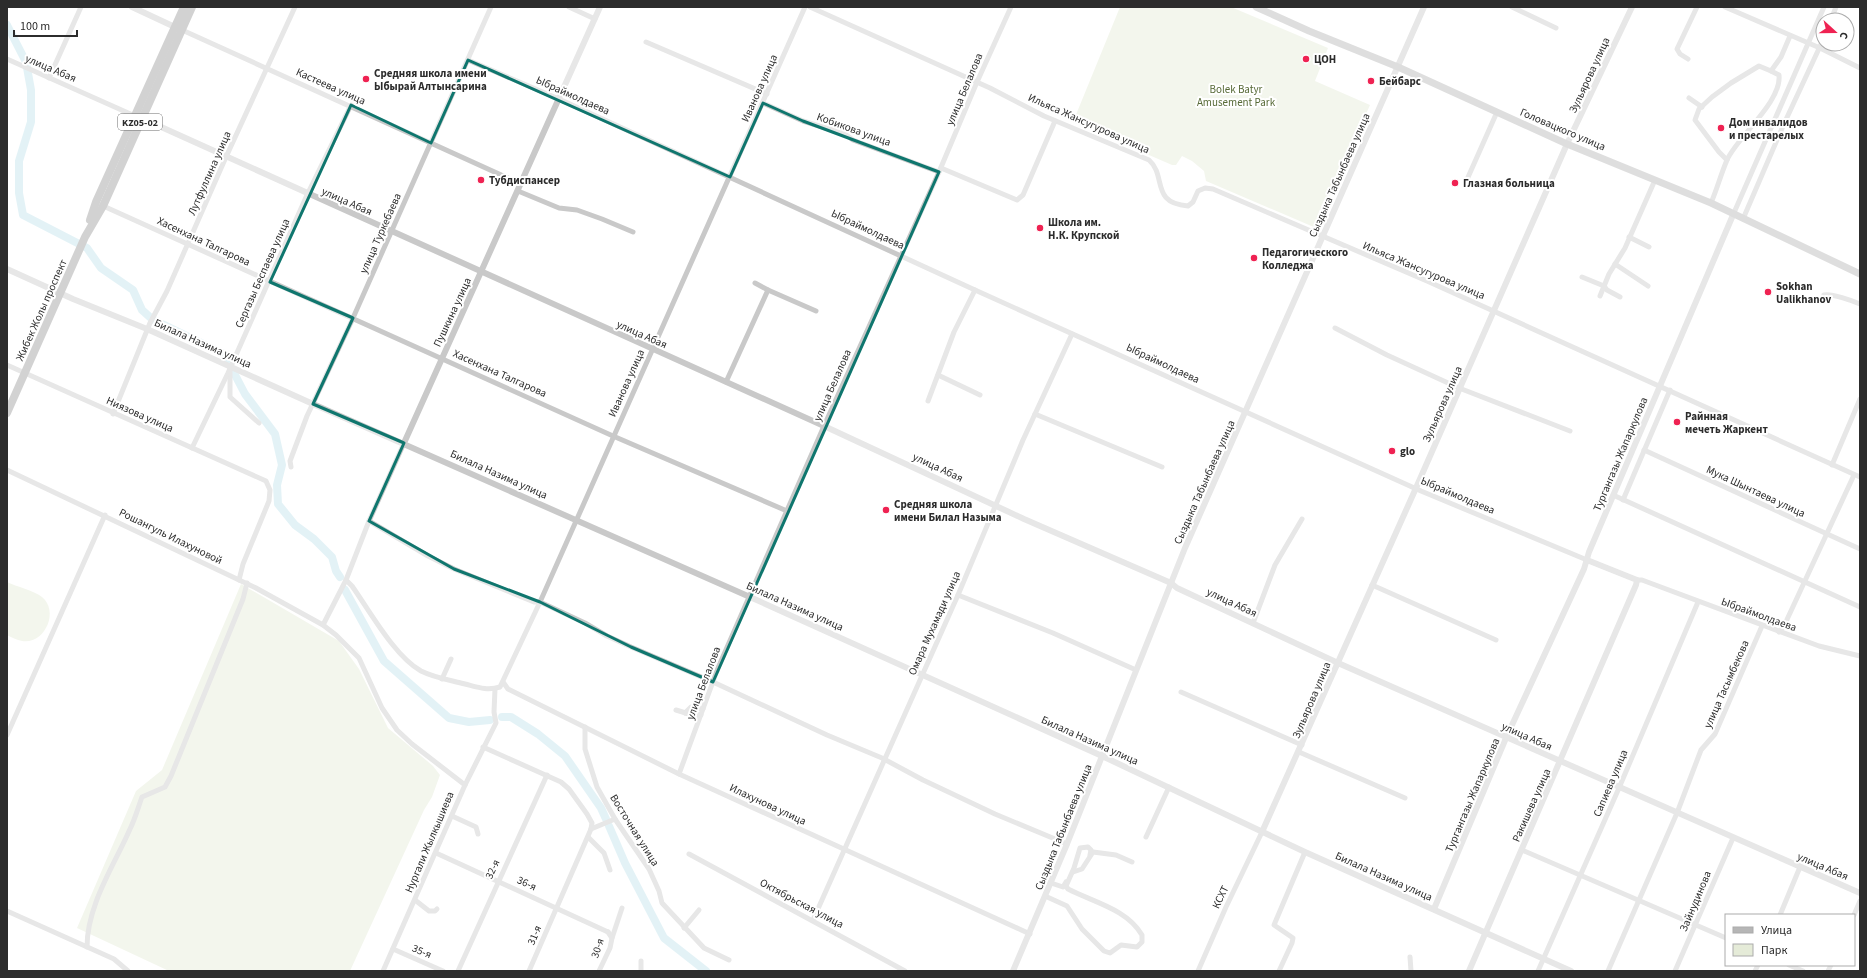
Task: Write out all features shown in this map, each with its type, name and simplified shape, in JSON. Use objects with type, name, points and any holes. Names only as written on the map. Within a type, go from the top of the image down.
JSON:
[{"type":"highway","name":"Жибек Жолы проспект","points":[[7,413],[178,28],[184,7]]},
{"type":"highway","name":"Жибек Жолы проспект","points":[[178,28],[192,7]]},
{"type":"main road","name":"Головацкого улица","points":[[1256,7],[1309,31],[1398,67],[1567,144],[1711,203],[1733,215],[1860,274]]},
{"type":"street","points":[[49,78],[81,7]]},
{"type":"street","name":"Кастеева улица","points":[[132,7],[267,69],[351,105],[521,184]]},
{"type":"street","name":"Лутфуллина улица","points":[[113,414],[147,329],[167,291],[226,157],[295,7]]},
{"type":"street","name":"улица Туркебаева","points":[[291,467],[290,461],[298,438],[491,7]]},
{"type":"street","points":[[569,7],[595,19]]},
{"type":"street","name":"Пушкина улица","points":[[323,625],[346,580],[369,521],[600,7]]},
{"type":"street","name":"Иванова улица","points":[[495,689],[500,688],[540,602],[805,7]]},
{"type":"street","name":"Ильяса Жансугурова улица","points":[[810,7],[977,82],[1055,121],[1149,160],[1156,170],[1161,190],[1166,198],[1172,202],[1188,206],[1193,202],[1198,191],[1206,188],[1213,189],[1670,390],[1860,477]]},
{"type":"street","name":"улица Белалова","points":[[679,774],[713,682],[787,511],[824,426],[902,256],[1011,7]]},
{"type":"street","name":"Сыздыка Табынбаева улица","points":[[1013,971],[1051,884],[1185,548],[1424,7]]},
{"type":"street","points":[[1512,7],[1556,28]]},
{"type":"street","name":"Зульярова улица","points":[[1262,832],[1299,752],[1567,144],[1632,7]]},
{"type":"street","points":[[1688,59],[1680,54],[1677,49],[1698,7]]},
{"type":"street","points":[[1725,7],[1815,46]]},
{"type":"street","name":"Тургангазы Жапаркулова","points":[[1434,909],[1506,738],[1587,560],[1613,495],[1733,215],[1824,7]]},
{"type":"street","points":[[1771,71],[1781,56],[1790,36]]},
{"type":"street","points":[[646,42],[767,94]]},
{"type":"street","points":[[1743,219],[1783,126],[1818,52]]},
{"type":"street","points":[[1828,52],[1860,68]]},
{"type":"street","name":"улица Абая","points":[[7,59],[824,426],[997,506],[1171,583],[1338,663],[1860,893]]},
{"type":"street","name":"Ыбраймолдаева","points":[[468,60],[559,99],[975,290],[1416,488],[1636,580],[1642,580],[1819,646],[1860,656]]},
{"type":"street","points":[[1711,203],[1727,160],[1735,146],[1752,127],[1780,83],[1779,76],[1759,66],[1731,83],[1702,107],[1695,120],[1719,152],[1727,160]]},
{"type":"street","points":[[1689,98],[1702,107]]},
{"type":"street","name":"Кобикова улица","points":[[763,103],[803,121],[845,134],[853,140],[940,170],[1017,200],[1023,195],[1055,121]]},
{"type":"street","name":"Сергазы Беспаева улица","points":[[192,448],[231,368],[307,195],[351,105]]},
{"type":"street","points":[[1465,184],[1497,112]]},
{"type":"street","points":[[1600,296],[1630,237],[1655,180]]},
{"type":"street","points":[[518,191],[559,208],[577,210],[602,218],[633,232]]},
{"type":"street","name":"Хасенхана Талгарова","points":[[100,204],[613,436],[787,511]]},
{"type":"street","points":[[1630,237],[1649,247]]},
{"type":"street","points":[[1615,264],[1648,286]]},
{"type":"street","name":"Билала Назима улица","points":[[7,269],[61,294],[147,329],[231,368],[750,597],[1102,756],[1305,852],[1434,909],[1485,934],[1544,958],[1571,971]]},
{"type":"street","points":[[1582,277],[1604,286],[1607,290],[1620,296]]},
{"type":"street","points":[[755,283],[816,311]]},
{"type":"street","points":[[726,382],[768,290]]},
{"type":"street","points":[[928,401],[954,332],[975,290]]},
{"type":"street","points":[[1824,295],[1829,294],[1860,304]]},
{"type":"street","points":[[1335,328],[1380,352],[1459,388],[1570,431]]},
{"type":"street","name":"Омара Мухамади улица","points":[[813,920],[845,851],[997,506],[1035,414],[1072,334]]},
{"type":"street","name":"Ниязова улица","points":[[7,365],[113,414],[266,481],[270,490],[269,501],[243,564],[239,580]]},
{"type":"street","points":[[231,368],[230,397],[258,423]]},
{"type":"street","points":[[938,375],[980,395]]},
{"type":"street","points":[[1623,500],[1670,390]]},
{"type":"street","points":[[1832,465],[1860,399]]},
{"type":"street","points":[[1035,414],[1162,467]]},
{"type":"street","name":"Мука Шынтаева улица","points":[[1644,450],[1860,549]]},
{"type":"street","name":"Рошангуль Илахуновой","points":[[7,470],[247,583],[323,625],[336,635],[359,658],[382,708],[397,730],[412,744],[465,785]]},
{"type":"street","points":[[1779,632],[1784,626],[1854,475]]},
{"type":"street","points":[[1613,495],[1860,607]]},
{"type":"street","points":[[7,735],[105,515]]},
{"type":"street","points":[[1253,623],[1275,565],[1302,519]]},
{"type":"street","points":[[369,521],[428,556],[454,569],[534,602],[540,602],[585,623],[613,639],[713,682],[885,760],[923,780],[995,814],[1067,844]]},
{"type":"street","points":[[346,580],[352,586],[387,637],[404,657],[419,670],[442,679],[490,690],[495,689]]},
{"type":"street","name":"Ракишева улица","points":[[1469,971],[1561,762],[1636,586],[1636,580]]},
{"type":"street","points":[[86,947],[87,935],[92,916],[130,829],[142,797],[165,787],[171,776],[242,599],[247,583]]},
{"type":"street","points":[[1372,585],[1496,640]]},
{"type":"street","points":[[958,594],[1053,633],[1136,670]]},
{"type":"street","name":"Сапиева улица","points":[[1538,971],[1619,788],[1698,602]]},
{"type":"street","name":"улица Тасымбекова","points":[[1608,971],[1677,813],[1702,750],[1715,734],[1762,626]]},
{"type":"street","points":[[442,679],[451,659]]},
{"type":"street","name":"Илахунова улица","points":[[503,682],[508,689],[679,774],[845,851],[1030,934]]},
{"type":"street","name":"Нургали Жылкышиева","points":[[383,971],[465,785],[496,723],[494,712],[495,689]]},
{"type":"street","points":[[1181,692],[1302,745]]},
{"type":"street","points":[[684,712],[691,708],[704,709]]},
{"type":"street","points":[[676,710],[701,714]]},
{"type":"street","name":"Восточная улица","points":[[585,727],[585,749],[598,787],[615,819],[649,869],[659,891],[662,903],[704,948],[729,960]]},
{"type":"street","points":[[483,747],[561,782],[569,789],[592,823],[591,829]]},
{"type":"street","points":[[1299,752],[1405,798]]},
{"type":"street","name":"32-я","points":[[458,971],[546,775]]},
{"type":"street","points":[[1146,837],[1169,788]]},
{"type":"street","points":[[452,816],[476,827],[478,834]]},
{"type":"street","points":[[591,829],[615,819]]},
{"type":"street","name":"31-я","points":[[529,971],[591,829]]},
{"type":"street","name":"КСХТ","points":[[1198,971],[1226,907],[1262,832]]},
{"type":"street","points":[[588,836],[604,853],[610,870]]},
{"type":"street","name":"Зайнудинова","points":[[1676,971],[1733,838]]},
{"type":"street","points":[[1046,896],[1067,906],[1076,922],[1104,951],[1110,953],[1121,945],[1137,947],[1142,942],[1142,935],[1130,921],[1106,907],[1068,889],[1066,886],[1071,873],[1080,848],[1088,847],[1091,850],[1090,855],[1082,869],[1071,873],[1063,887],[1051,884]]},
{"type":"street","points":[[1522,850],[1725,938]]},
{"type":"street","points":[[1090,855],[1093,852],[1106,852],[1132,862]]},
{"type":"street","points":[[1279,971],[1293,938],[1274,925],[1305,852]]},
{"type":"street","name":"36-я","points":[[436,853],[608,932]]},
{"type":"street","name":"Октябрьская улица","points":[[690,854],[905,971]]},
{"type":"street","points":[[1780,914],[1800,867]]},
{"type":"street","points":[[415,900],[429,911],[435,911],[437,909]]},
{"type":"street","points":[[1854,914],[1860,901]]},
{"type":"street","points":[[612,938],[622,908]]},
{"type":"street","points":[[684,928],[699,910]]},
{"type":"street","points":[[7,911],[114,959],[128,971]]},
{"type":"street","points":[[608,932],[614,930]]},
{"type":"street","name":"30-я","points":[[599,971],[610,948],[612,938],[608,932]]},
{"type":"street","name":"35-я","points":[[393,949],[443,971]]},
{"type":"street","points":[[1410,957],[1411,971]]},
{"type":"street","points":[[641,961],[641,971]]},
{"type":"street","points":[[1791,966],[1803,971]]},
{"type":"highlighted area","points":[[468,60],[730,177],[763,103],[803,121],[939,172],[713,682],[631,647],[540,602],[454,569],[369,521],[404,443],[313,404],[353,318],[270,282],[351,105],[431,143]]},
{"type":"green space","name":"Bolek Batyr Amusement Park","points":[[1120,7],[1231,7],[1328,48],[1315,81],[1370,105],[1316,228],[1206,181],[1204,171],[1192,161],[1182,156],[1176,165],[1172,165],[1073,122]]},
{"type":"green space","points":[[7,582],[30,590],[42,597],[47,603],[50,611],[47,626],[43,633],[37,638],[30,641],[22,641],[7,635]]},
{"type":"green space","points":[[241,584],[339,641],[359,669],[388,728],[433,766],[440,775],[432,797],[424,810],[350,971],[169,971],[77,928],[136,791],[162,770]]},
{"type":"waterway","points":[[7,25],[26,62],[31,90],[31,122],[19,161],[19,193],[23,215],[87,248],[101,268],[133,290],[142,310],[152,319],[224,354],[227,361]]},
{"type":"waterway","points":[[233,371],[245,394],[275,434],[282,465],[277,485],[278,504],[295,525],[314,539],[332,557],[336,571],[340,577]]},
{"type":"waterway","points":[[345,590],[384,661],[449,718],[469,722],[490,720]]},
{"type":"waterway","points":[[502,717],[511,717],[538,734],[565,756],[601,808],[606,819]]},
{"type":"waterway","points":[[609,826],[625,863],[664,938],[706,971]]},
{"type":"place","name":"ЦОН","points":[[1306,59]]},
{"type":"place","name":"Средняя школа имени Ыбырай Алтынсарина","points":[[366,79]]},
{"type":"place","name":"Бейбарс","points":[[1371,81]]},
{"type":"place","name":"Дом инвалидов и престарелых","points":[[1721,128]]},
{"type":"place","name":"Тубдиспансер","points":[[481,180]]},
{"type":"place","name":"Глазная больница","points":[[1455,183]]},
{"type":"place","name":"Школа им. Н.К. Крупской","points":[[1040,228]]},
{"type":"place","name":"Педагогического Колледжа","points":[[1254,258]]},
{"type":"place","name":"Sokhan Ualikhanov","points":[[1768,292]]},
{"type":"place","name":"Райнная мечеть Жаркент","points":[[1677,422]]},
{"type":"place","name":"glo","points":[[1392,451]]},
{"type":"place","name":"Средняя школа имени Билал Назыма","points":[[886,510]]}]
